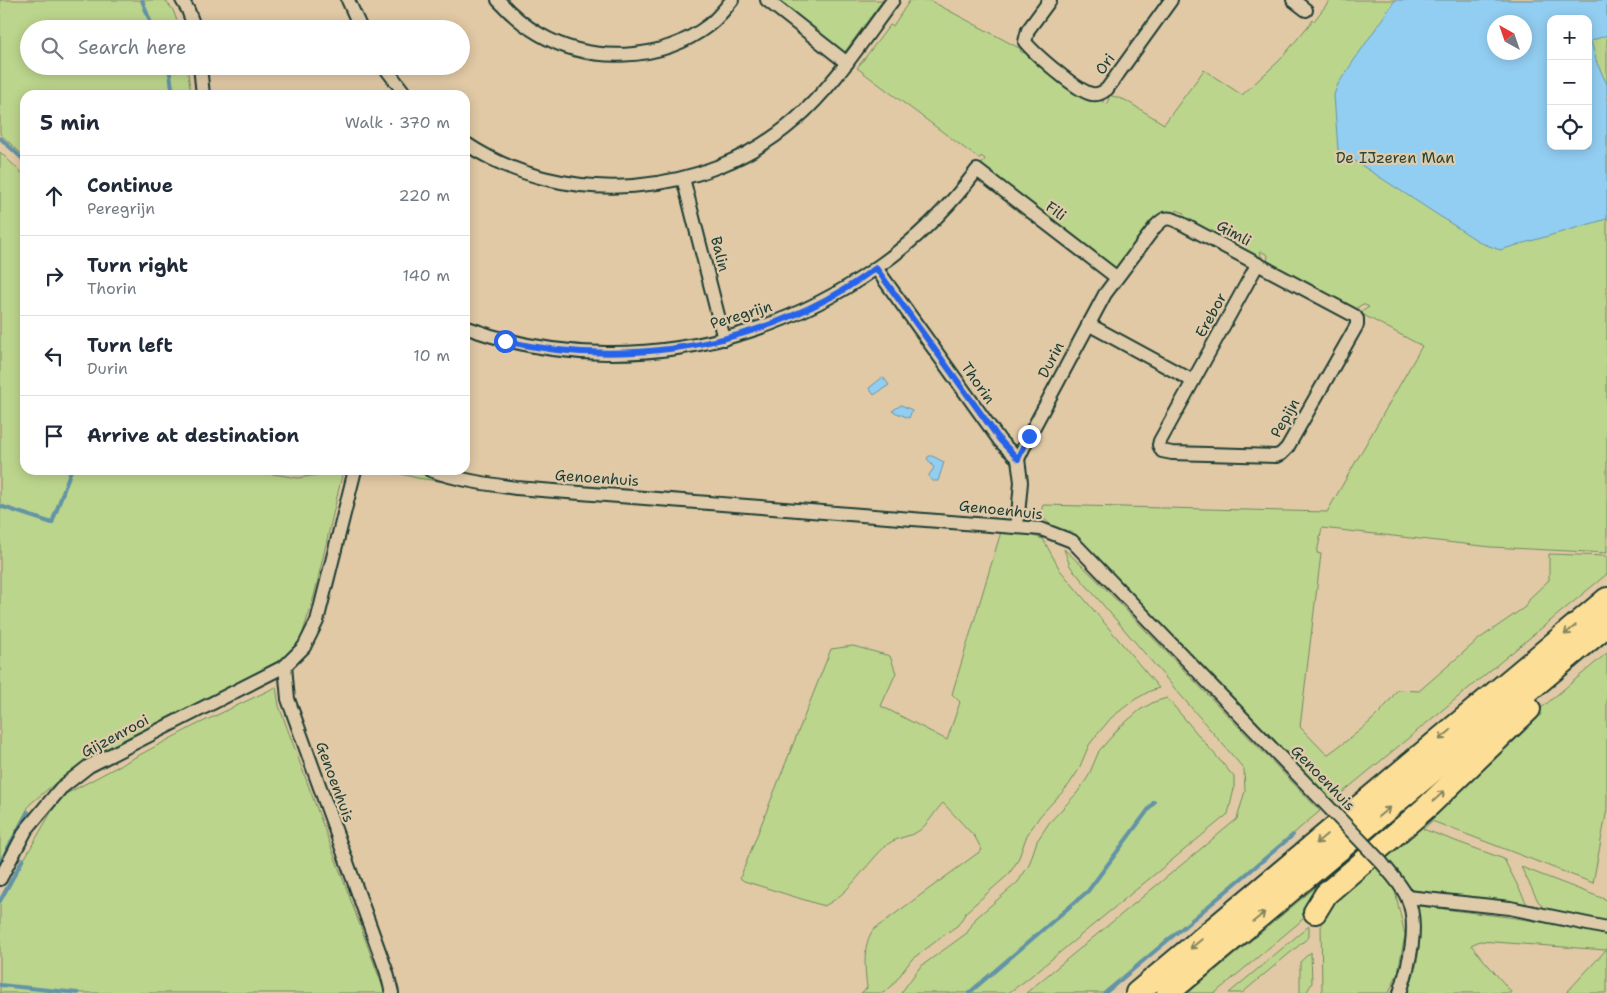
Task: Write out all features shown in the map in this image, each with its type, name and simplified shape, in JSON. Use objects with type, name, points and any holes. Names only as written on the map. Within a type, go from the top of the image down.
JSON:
[{"type":"highway","points":[[1137,993],[1607,599]]},
{"type":"highway","points":[[1315,912],[1326,894],[1428,806],[1562,678],[1607,625]]},
{"type":"highway","points":[[1168,993],[1607,625]]},
{"type":"street","points":[[182,0],[192,20]]},
{"type":"street","points":[[348,0],[357,20]]},
{"type":"street","points":[[498,0],[524,25],[553,41],[591,54],[621,55],[650,51],[679,42],[709,25],[732,0]]},
{"type":"street","points":[[768,0],[847,63]]},
{"type":"street","points":[[470,146],[506,165],[532,175],[595,187],[665,182],[702,173],[729,162],[779,133],[816,101],[847,63],[892,0]]},
{"type":"street","name":"Ori","points":[[1050,0],[1028,30],[1025,42],[1034,54],[1083,90],[1094,94],[1098,94],[1106,89],[1171,0]]},
{"type":"street","points":[[1292,0],[1306,10]]},
{"type":"street","points":[[201,75],[202,90]]},
{"type":"street","points":[[391,75],[402,90]]},
{"type":"street","name":"Peregrijn","points":[[470,329],[505,341],[531,347],[582,353],[637,353],[724,339],[788,318],[830,298],[876,268],[932,222],[977,170]]},
{"type":"street","name":"Fili","points":[[977,170],[1116,277]]},
{"type":"street","name":"Balin","points":[[684,178],[724,339]]},
{"type":"street","name":"Gimli","points":[[1116,277],[1155,227],[1166,217],[1175,220],[1354,316]]},
{"type":"street","name":"Erebor","points":[[1159,448],[1160,441],[1257,264]]},
{"type":"street","name":"Thorin","points":[[876,268],[1000,440],[1018,459]]},
{"type":"street","name":"Durin","points":[[1018,459],[1088,324],[1116,277]]},
{"type":"street","name":"Pepijn","points":[[1159,448],[1162,451],[1172,453],[1276,456],[1281,454],[1357,325],[1357,319],[1354,316]]},
{"type":"street","points":[[1088,324],[1193,382]]},
{"type":"street","points":[[1017,526],[1021,490],[1018,459]]},
{"type":"street","points":[[285,666],[304,647],[316,621],[354,475]]},
{"type":"street","name":"Genoenhuis","points":[[445,475],[480,483],[516,488],[1017,526],[1041,529],[1072,541],[1381,862],[1407,897],[1412,915],[1410,960],[1400,993]]},
{"type":"street","name":"Genoenhuis","points":[[285,666],[288,699],[387,973],[392,993]]},
{"type":"street","name":"Gijzenrooi","points":[[0,879],[26,830],[61,788],[89,766],[285,666]]},
{"type":"street","points":[[1407,897],[1510,908],[1607,928]]},
{"type":"green space","points":[[0,0],[165,0],[173,10],[177,20],[20,20],[20,75],[188,75],[190,90],[20,90],[20,152],[0,134]]},
{"type":"green space","points":[[776,0],[883,0],[844,53]]},
{"type":"green space","name":"De IJzeren Man","points":[[910,0],[929,0],[1021,49],[1020,51],[1023,53],[1025,49],[1104,96],[1103,103],[1108,104],[1109,95],[1125,100],[1164,124],[1204,70],[1242,95],[1280,60],[1330,0],[1607,0],[1607,553],[1491,547],[1322,528],[1317,553],[1321,554],[1300,727],[1327,755],[1374,718],[1397,690],[1419,691],[1479,639],[1525,607],[1531,597],[1549,580],[1549,554],[1607,556],[1607,574],[1331,802],[1169,633],[1040,515],[1043,505],[1327,512],[1422,346],[1360,313],[1369,307],[1363,304],[1355,311],[1267,263],[1268,255],[1260,251],[1262,261],[1181,217],[1184,213],[1177,210],[1174,214],[1164,211],[1117,268],[1109,265],[979,169],[985,159],[981,156],[979,159],[857,68],[890,25],[893,26]]},
{"type":"green space","points":[[0,152],[20,171],[20,475],[279,475],[298,478],[317,475],[342,475],[314,596],[299,645],[291,656],[76,769],[53,785],[30,804],[0,860]]},
{"type":"green space","points":[[405,475],[430,475],[452,483]]},
{"type":"green space","points":[[1001,532],[1027,534],[1043,539],[1060,570],[1159,688],[1134,700],[1111,718],[1096,736],[1089,745],[1078,771],[1068,786],[1040,816],[1027,835],[1018,860],[1009,874],[967,911],[958,925],[912,959],[892,986],[883,993],[861,993],[867,988],[866,950],[873,930],[982,850],[975,837],[943,803],[920,830],[888,844],[842,894],[824,906],[744,881],[740,878],[831,649],[853,646],[890,656],[896,673],[881,706],[947,740],[960,702],[952,694]]},
{"type":"green space","points":[[1064,549],[1093,576],[1320,811],[1105,993],[1026,993],[1237,819],[1245,791],[1244,769],[1070,566]]},
{"type":"green space","points":[[1607,653],[1607,809],[1593,883],[1432,821],[1423,829],[1504,859],[1528,906],[1413,890],[1380,854],[1508,736]]},
{"type":"green space","points":[[276,687],[279,706],[385,993],[0,993],[0,901],[53,809],[66,794],[194,726]]},
{"type":"green space","points":[[1167,698],[1234,777],[1234,789],[1228,814],[1008,993],[901,993],[920,967],[967,933],[976,918],[1018,882],[1029,865],[1037,841],[1049,823],[1077,793],[1088,777],[1099,751],[1120,727],[1140,710],[1154,702]]},
{"type":"green space","points":[[1371,861],[1385,875],[1395,891],[1405,935],[1398,972],[1389,993],[1322,993],[1321,920],[1324,908]]},
{"type":"green space","points":[[1521,867],[1607,900],[1607,921],[1546,911],[1538,901]]},
{"type":"green space","points":[[1317,886],[1323,892],[1301,921],[1215,993],[1188,993]]},
{"type":"green space","points":[[1420,906],[1607,932],[1607,993],[1566,993],[1606,950],[1480,941],[1471,945],[1512,993],[1406,993],[1417,963],[1419,942],[1414,911]]},
{"type":"green space","points":[[1309,926],[1309,937],[1242,993],[1229,993]]},
{"type":"green space","points":[[1311,952],[1312,983],[1306,993],[1300,993],[1300,962]]},
{"type":"water","points":[[1395,0],[1607,0],[1607,35],[1592,41],[1592,15],[1547,15],[1547,150],[1592,150],[1592,45],[1597,63],[1607,84],[1607,219],[1500,250],[1481,243],[1338,150],[1334,95],[1338,84]]},
{"type":"water","points":[[883,377],[889,385],[874,395],[869,388]]},
{"type":"water","points":[[901,405],[912,410],[909,418],[892,411]]},
{"type":"water","points":[[929,456],[944,462],[938,481],[930,479],[929,475],[934,468],[927,458]]},
{"type":"waterway","points":[[142,0],[150,20]]},
{"type":"waterway","points":[[170,75],[172,90]]},
{"type":"waterway","points":[[0,138],[20,156]]},
{"type":"waterway","points":[[0,506],[52,523],[69,475]]},
{"type":"waterway","points":[[969,993],[1088,891],[1154,802]]},
{"type":"waterway","points":[[0,863],[28,812]]},
{"type":"waterway","points":[[1105,993],[1293,835]]},
{"type":"waterway","points":[[0,901],[23,859]]},
{"type":"waterway","points":[[0,985],[78,993]]},
{"type":"route","points":[[505,341],[531,347],[582,353],[611,354],[663,350],[724,339],[788,318],[830,298],[876,268],[1000,440],[1018,459],[1029,436]]}]
